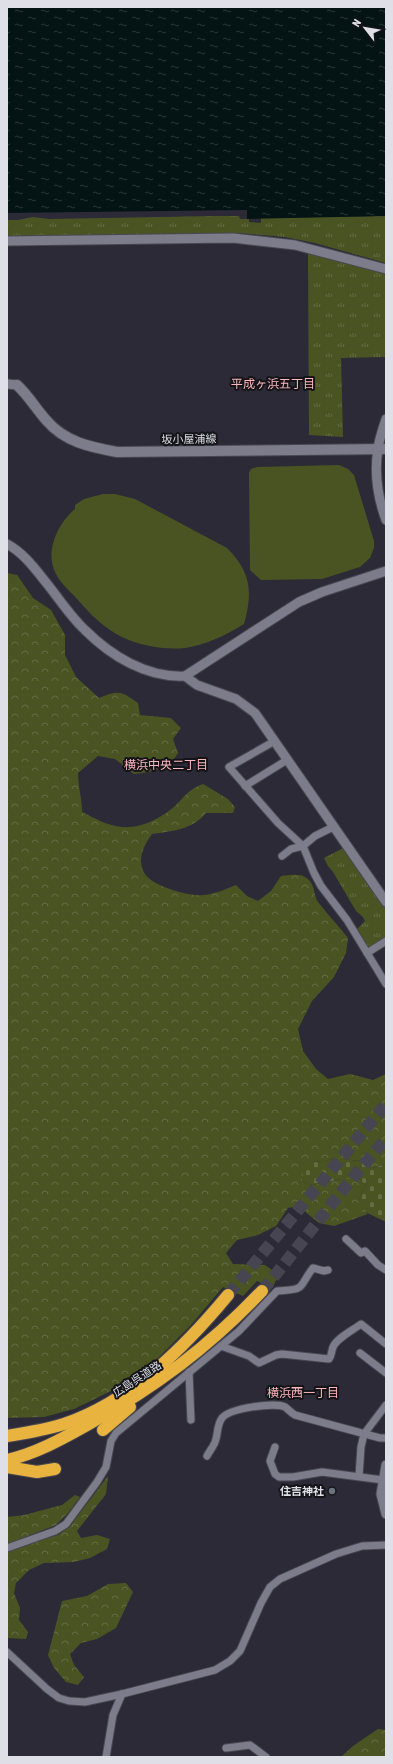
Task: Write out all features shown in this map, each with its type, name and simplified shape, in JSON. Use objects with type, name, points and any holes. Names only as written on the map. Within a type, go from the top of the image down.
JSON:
[{"type":"highway","name":"広島呉道路","points":[[7,1460],[36,1450],[84,1427],[184,1369],[262,1291]]},
{"type":"highway","name":"広島呉道路","points":[[7,1436],[42,1430],[65,1423],[88,1413],[129,1390],[179,1350],[203,1326],[228,1295]]},
{"type":"highway","points":[[103,1430],[184,1369]]},
{"type":"highway","points":[[7,1467],[37,1472],[55,1469]]},
{"type":"main road","name":"坂小屋浦線","points":[[12,384],[27,394],[47,422],[63,435],[90,447],[116,452],[382,449]]},
{"type":"street","points":[[7,242],[233,238],[295,245],[386,269]]},
{"type":"street","points":[[386,419],[378,489],[386,520]]},
{"type":"street","points":[[7,544],[16,549],[38,572],[85,630],[116,655],[131,664],[146,670],[173,676],[185,676],[299,602],[322,592],[386,571]]},
{"type":"street","points":[[185,676],[197,684],[236,699],[255,713],[386,902]]},
{"type":"street","points":[[274,742],[229,767],[278,823],[303,846],[321,886],[347,920],[386,984]]},
{"type":"street","points":[[245,786],[287,760]]},
{"type":"street","points":[[282,856],[291,849],[303,846],[315,836],[333,827]]},
{"type":"street","points":[[367,953],[386,941]]},
{"type":"street","points":[[346,1239],[361,1253],[365,1251],[369,1254],[378,1265],[386,1270]]},
{"type":"street","points":[[7,1548],[55,1531],[66,1524],[98,1482],[106,1467],[111,1441],[116,1433],[138,1416],[184,1369],[221,1346],[239,1331],[277,1291],[296,1290],[302,1287],[313,1268],[324,1271],[328,1270]]},
{"type":"street","points":[[221,1346],[243,1353],[259,1363],[276,1355],[282,1354],[328,1359],[331,1356],[333,1347],[337,1341],[360,1324],[386,1344]]},
{"type":"street","points":[[360,1353],[386,1373]]},
{"type":"street","points":[[184,1369],[191,1420]]},
{"type":"street","points":[[359,1476],[361,1447],[364,1434],[386,1405]]},
{"type":"street","points":[[208,1456],[216,1439],[217,1429],[222,1418],[228,1413],[242,1408],[284,1406],[294,1415],[364,1434],[386,1438]]},
{"type":"street","points":[[275,1448],[270,1461],[275,1474],[279,1477],[293,1478],[322,1472],[383,1480]]},
{"type":"street","points":[[386,1465],[381,1494],[386,1514]]},
{"type":"street","points":[[7,1652],[47,1689],[59,1698],[69,1702],[85,1702],[122,1694],[215,1670],[230,1661],[240,1651],[261,1603],[270,1587],[280,1579],[336,1554],[362,1546],[386,1545]]},
{"type":"street","points":[[106,1757],[113,1715],[122,1694]]},
{"type":"street","points":[[226,1748],[250,1746],[266,1757]]},
{"type":"green space","points":[[239,216],[240,219],[249,219],[249,222],[261,223],[261,218],[386,216],[386,263],[315,243],[285,237],[239,233],[7,236],[7,220],[18,220],[33,217],[49,219]]},
{"type":"green space","points":[[308,252],[386,272],[386,357],[341,358],[343,437],[309,435]]},
{"type":"green space","points":[[339,465],[348,469],[354,475],[374,541],[374,548],[370,558],[360,567],[322,579],[261,580],[250,570],[249,473],[251,469],[257,467]]},
{"type":"green space","points":[[103,494],[115,494],[135,499],[227,548],[241,566],[248,583],[249,602],[244,624],[223,636],[201,645],[185,648],[161,648],[145,645],[122,637],[109,630],[93,616],[58,578],[53,565],[52,547],[58,530],[75,509],[75,505],[84,499]]},
{"type":"green space","points":[[7,573],[17,575],[33,598],[51,610],[65,635],[65,655],[76,677],[99,698],[116,693],[123,694],[138,703],[140,715],[171,718],[181,728],[173,739],[178,753],[170,765],[149,772],[134,774],[115,759],[98,756],[78,773],[82,812],[112,825],[122,827],[136,826],[150,822],[164,815],[190,791],[203,784],[228,799],[235,807],[233,813],[206,813],[194,823],[181,829],[152,834],[146,843],[141,858],[142,869],[145,874],[155,883],[172,890],[198,895],[212,894],[236,885],[247,896],[258,901],[271,891],[281,876],[304,876],[311,882],[318,902],[348,938],[346,953],[334,977],[312,1001],[298,1029],[303,1051],[316,1069],[328,1079],[350,1074],[373,1080],[386,1074],[386,1164],[373,1168],[359,1161],[336,1158],[323,1162],[313,1161],[301,1181],[312,1185],[342,1179],[359,1179],[365,1184],[359,1200],[359,1208],[368,1214],[334,1226],[319,1223],[298,1206],[288,1208],[276,1226],[258,1235],[237,1240],[226,1253],[233,1264],[265,1265],[279,1275],[272,1288],[257,1281],[243,1296],[223,1287],[190,1326],[158,1358],[113,1390],[74,1409],[44,1417],[7,1418]]},
{"type":"green space","points":[[345,847],[386,905],[386,939],[367,949],[356,930],[365,921],[356,911],[324,858]]},
{"type":"green space","points":[[336,1158],[359,1161],[373,1168],[386,1164],[386,1222],[359,1209],[359,1200],[365,1184],[359,1179],[342,1179],[312,1185],[301,1181],[304,1170],[312,1161],[323,1162]]},
{"type":"green space","points":[[108,1476],[106,1494],[77,1531],[81,1538],[97,1535],[110,1539],[107,1549],[90,1558],[74,1562],[44,1563],[29,1570],[16,1583],[14,1593],[20,1608],[19,1620],[28,1632],[26,1639],[7,1638],[7,1552],[28,1543],[58,1535],[70,1526]]},
{"type":"green space","points":[[75,1495],[80,1497],[68,1513],[56,1525],[7,1544],[7,1517],[24,1515],[62,1505]]},
{"type":"green space","points":[[126,1583],[133,1592],[116,1628],[97,1639],[81,1643],[70,1654],[74,1665],[84,1677],[78,1685],[66,1682],[54,1668],[48,1655],[62,1601],[87,1596],[108,1584]]},
{"type":"green space","points":[[378,1729],[386,1730],[386,1757],[341,1757],[353,1746]]},
{"type":"water","points":[[7,7],[386,7],[386,216],[247,219],[247,210],[7,213]]},
{"type":"tunnel","points":[[228,1295],[386,1104]]},
{"type":"tunnel","points":[[262,1291],[354,1176],[386,1139]]},
{"type":"place","name":"住吉神社","points":[[332,1491]]},
{"type":"district","name":"平成ヶ浜五丁目","points":[[273,384]]},
{"type":"district","name":"横浜中央二丁目","points":[[166,765]]},
{"type":"district","name":"横浜西一丁目","points":[[303,1393]]}]
